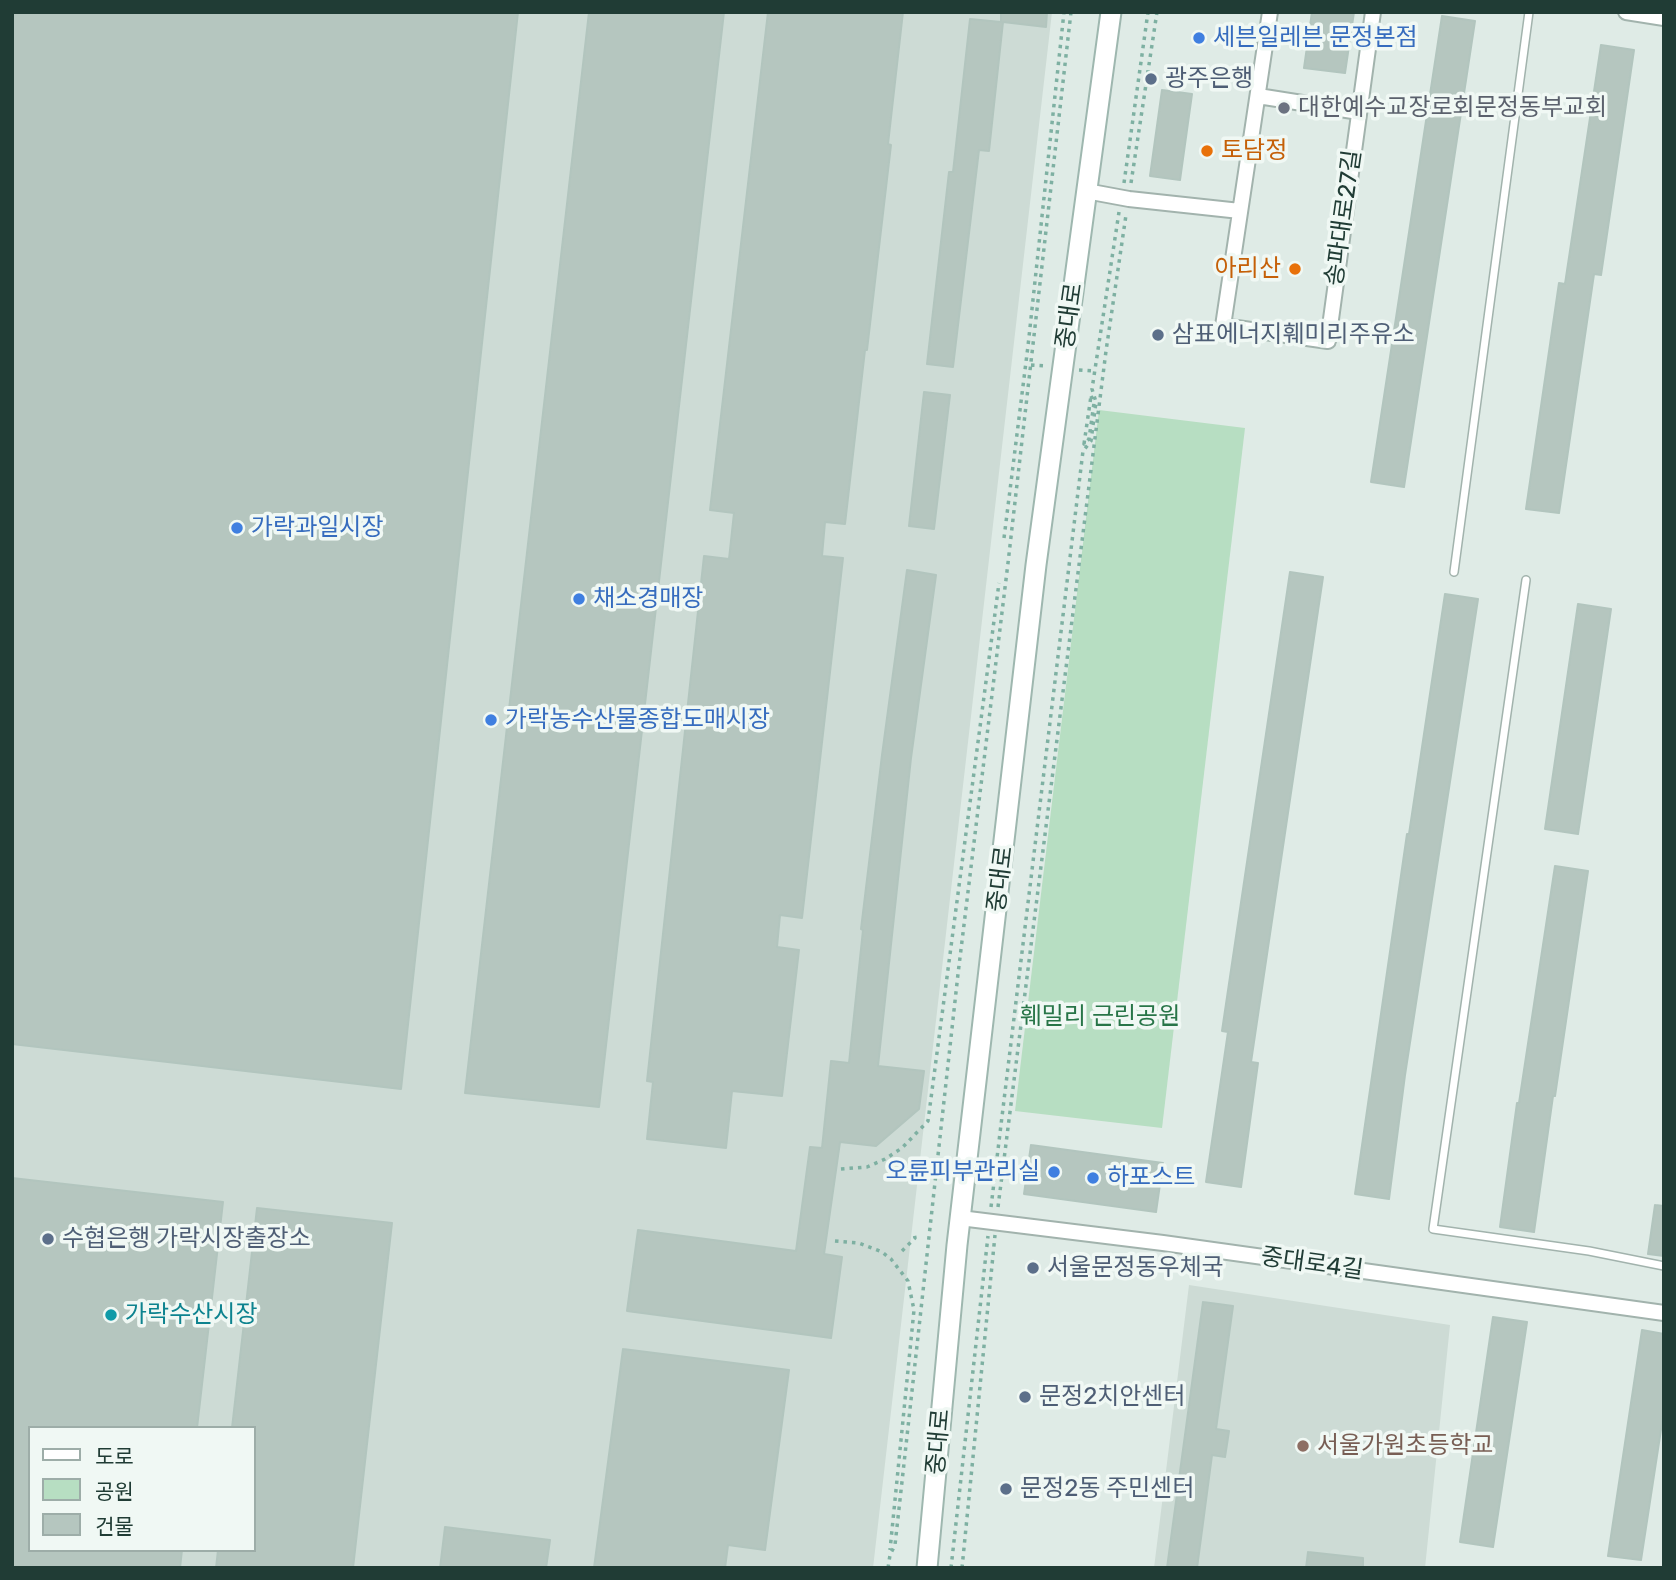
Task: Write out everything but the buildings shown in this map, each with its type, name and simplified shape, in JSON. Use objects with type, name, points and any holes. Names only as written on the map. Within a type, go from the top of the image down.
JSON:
[{"type":"main road","name":"중대로","points":[[927,1568],[960,1218],[1038,552],[1111,12]]},
{"type":"street","points":[[1086,191],[1240,211],[1270,12]]},
{"type":"street","name":"송파대로27길","points":[[1240,211],[1223,326],[1328,341],[1373,12]]},
{"type":"street","points":[[1626,12],[1664,18]]},
{"type":"street","points":[[1258,96],[1359,112]]},
{"type":"street","name":"중대로4길","points":[[960,1218],[1163,1243],[1664,1313]]},
{"type":"lane","points":[[1454,572],[1530,12]]},
{"type":"lane","points":[[1526,580],[1433,1229],[1589,1251],[1664,1266]]},
{"type":"path","points":[[1004,538],[1064,12]]},
{"type":"path","points":[[890,1555],[895,1545],[954,1015],[1072,12]]},
{"type":"path","points":[[951,1568],[1148,12]]},
{"type":"path","points":[[962,1568],[993,1222],[996,1158],[1083,451],[1091,441],[1096,401],[1092,389],[1157,12]]},
{"type":"path","points":[[1090,417],[1089,439],[1084,444],[1090,417]]},
{"type":"path","points":[[841,1169],[867,1167],[885,1158],[902,1148],[928,1121],[999,583]]},
{"type":"path","points":[[913,1166],[920,1175],[919,1181]]},
{"type":"path","points":[[902,1251],[915,1238],[914,1233]]},
{"type":"path","points":[[835,1241],[859,1243],[882,1252],[891,1259],[908,1281],[914,1310],[888,1568]]},
{"type":"shaded area","name":"가락농수산물종합도매시장","points":[[12,12],[1052,12],[873,1568],[12,1568]]},
{"type":"shaded area","name":"서울가원초등학교","points":[[1189,1285],[1450,1325],[1425,1568],[1154,1568]]},
{"type":"green space","name":"훼밀리 근린공원","points":[[1099,410],[1245,428],[1162,1128],[1015,1111]]},
{"type":"place","name":"세븐일레븐 문정본점","points":[[1199,38]]},
{"type":"place","name":"광주은행","points":[[1151,79]]},
{"type":"place","name":"대한예수교장로회문정동부교회","points":[[1284,108]]},
{"type":"place","name":"토담정","points":[[1207,151]]},
{"type":"place","name":"아리산","points":[[1295,269]]},
{"type":"place","name":"삼표에너지훼미리주유소","points":[[1158,335]]},
{"type":"place","name":"가락과일시장","points":[[237,528]]},
{"type":"place","name":"채소경매장","points":[[579,599]]},
{"type":"place","name":"가락농수산물종합도매시장","points":[[491,720]]},
{"type":"place","name":"오륜피부관리실","points":[[1054,1172]]},
{"type":"place","name":"하포스트","points":[[1093,1178]]},
{"type":"place","name":"수협은행 가락시장출장소","points":[[48,1239]]},
{"type":"place","name":"서울문정동우체국","points":[[1033,1268]]},
{"type":"place","name":"가락수산시장","points":[[111,1315]]},
{"type":"place","name":"문정2치안센터","points":[[1025,1397]]},
{"type":"place","name":"서울가원초등학교","points":[[1303,1446]]},
{"type":"place","name":"문정2동 주민센터","points":[[1006,1489]]}]
